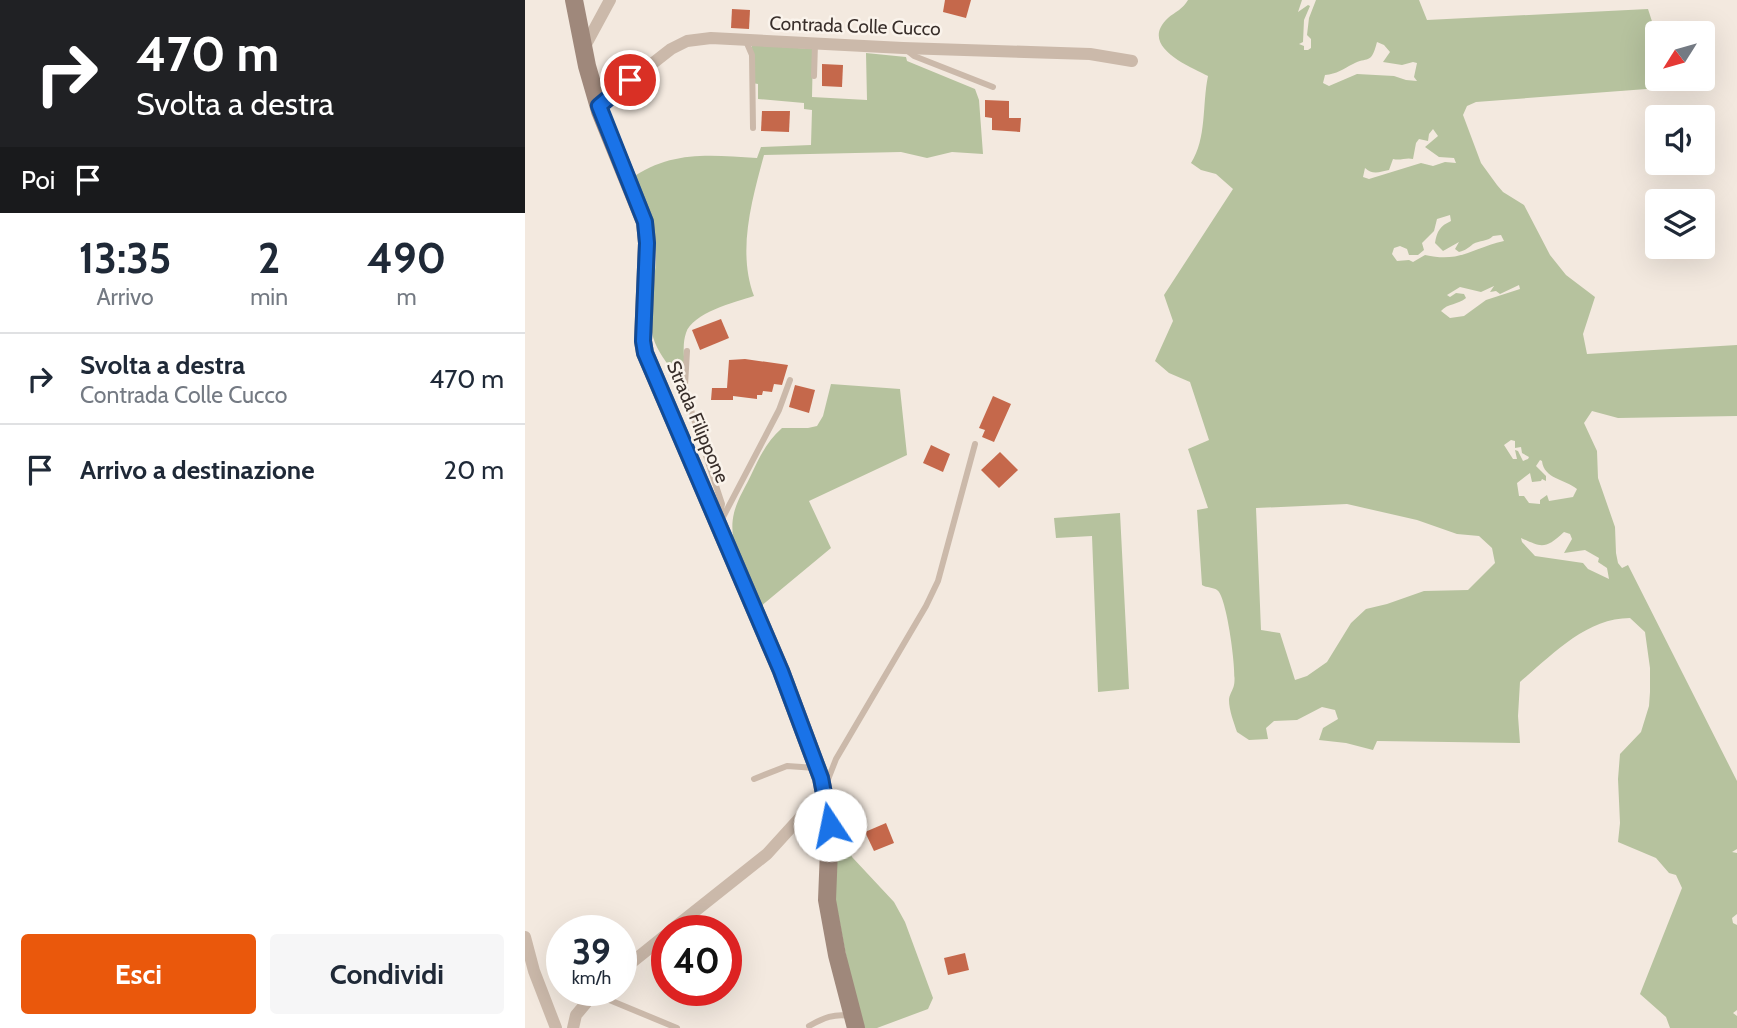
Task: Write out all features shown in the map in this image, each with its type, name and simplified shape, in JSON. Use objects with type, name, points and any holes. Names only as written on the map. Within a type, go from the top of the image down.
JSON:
[{"type":"street","name":"Strada Filippone","points":[[574,0],[599,106],[645,222],[645,353],[781,671],[817,768],[830,825],[827,900],[837,955],[854,1022]]},
{"type":"street","points":[[584,49],[610,0]]},
{"type":"street","name":"Contrada Colle Cucco","points":[[599,106],[671,49],[687,41],[711,38],[1090,54],[1132,61]]},
{"type":"street","points":[[690,915],[767,854],[824,795]]},
{"type":"street","points":[[525,937],[534,971],[556,1028]]},
{"type":"street","points":[[637,958],[651,946]]},
{"type":"street","points":[[573,1028],[576,1015],[584,1006]]},
{"type":"lane","points":[[746,41],[752,55],[754,128]]},
{"type":"lane","points":[[814,76],[815,44]]},
{"type":"lane","points":[[903,48],[914,56],[993,87]]},
{"type":"lane","points":[[687,351],[685,385],[722,504],[719,523]]},
{"type":"lane","points":[[719,523],[779,410],[790,380]]},
{"type":"lane","points":[[824,795],[836,759],[938,581],[975,444]]},
{"type":"lane","points":[[754,779],[787,766],[817,768]]},
{"type":"lane","points":[[624,1006],[677,1028]]},
{"type":"lane","points":[[809,1026],[825,1017],[841,1014],[854,1022]]},
{"type":"green space","points":[[1188,0],[1302,0],[1298,12],[1310,6],[1304,20],[1303,42],[1299,44],[1304,46],[1304,50],[1311,48],[1311,39],[1307,35],[1309,18],[1316,0],[1419,0],[1427,20],[1648,9],[1652,21],[1645,21],[1645,89],[1476,102],[1467,106],[1463,115],[1481,163],[1503,192],[1524,205],[1550,255],[1566,275],[1595,297],[1583,334],[1587,354],[1737,345],[1737,416],[1618,418],[1592,411],[1584,423],[1597,451],[1598,478],[1615,527],[1618,563],[1622,568],[1628,565],[1737,781],[1737,849],[1732,852],[1737,853],[1737,914],[1732,918],[1737,925],[1737,1010],[1733,1013],[1737,1016],[1737,1028],[1670,1028],[1666,1017],[1640,994],[1682,888],[1676,875],[1669,873],[1656,858],[1618,842],[1620,754],[1641,732],[1650,692],[1645,632],[1630,618],[1599,624],[1584,631],[1520,682],[1520,743],[1377,741],[1373,750],[1319,740],[1323,728],[1338,719],[1335,710],[1322,707],[1297,720],[1274,721],[1266,728],[1268,739],[1249,740],[1237,732],[1229,704],[1235,678],[1233,651],[1221,595],[1217,590],[1202,585],[1197,510],[1208,508],[1188,449],[1209,440],[1190,382],[1169,373],[1155,361],[1173,321],[1164,295],[1233,189],[1216,174],[1201,170],[1191,163],[1200,143],[1208,76],[1170,54],[1162,46],[1159,37],[1160,28]],"holes":[[[1377,42],[1390,52],[1383,62],[1402,65],[1417,63],[1414,77],[1417,81],[1394,76],[1357,74],[1329,86],[1323,83],[1325,75],[1368,59]],[[1433,129],[1438,136],[1425,147],[1439,157],[1454,158],[1456,163],[1445,162],[1433,166],[1421,163],[1369,179],[1363,177],[1365,168],[1382,172],[1389,170],[1393,159],[1413,159],[1416,143],[1419,139],[1428,141]],[[1450,215],[1451,221],[1438,232],[1435,243],[1443,251],[1459,242],[1455,249],[1459,252],[1493,236],[1501,235],[1504,241],[1457,256],[1425,255],[1413,262],[1397,261],[1392,254],[1394,248],[1400,246],[1407,249],[1409,255],[1418,255],[1424,250],[1422,243],[1434,231],[1437,219]],[[1519,285],[1520,289],[1486,300],[1464,316],[1450,318],[1441,311],[1466,298],[1464,294],[1456,293],[1450,297],[1447,295],[1460,287],[1481,292],[1494,286],[1490,292],[1496,291],[1500,294]],[[1511,440],[1515,441],[1515,448],[1521,447],[1522,453],[1529,457],[1528,459],[1523,461],[1515,450],[1517,459],[1513,459],[1504,445]],[[1542,461],[1547,472],[1577,489],[1573,497],[1549,501],[1547,495],[1540,500],[1540,504],[1529,503],[1524,496],[1519,496],[1517,483],[1530,473],[1532,482],[1542,479],[1546,481],[1546,476],[1536,466]],[[1347,504],[1417,520],[1457,534],[1479,536],[1492,548],[1495,563],[1468,590],[1424,591],[1366,609],[1351,623],[1327,662],[1307,676],[1295,680],[1280,633],[1261,630],[1256,508]],[[1564,532],[1570,534],[1572,539],[1564,553],[1585,550],[1599,558],[1598,562],[1607,568],[1609,579],[1588,569],[1583,563],[1535,556],[1521,538],[1543,545],[1552,542]]]},
{"type":"green space","points":[[752,45],[813,49],[812,97],[867,100],[866,53],[906,57],[907,61],[975,89],[979,100],[983,154],[952,152],[927,158],[901,152],[764,155],[748,226],[747,261],[754,296],[715,309],[696,320],[686,333],[684,342],[686,372],[675,374],[653,337],[651,305],[656,261],[655,241],[647,213],[630,179],[661,163],[691,156],[757,158],[761,147],[811,145],[812,110],[804,109],[804,103],[758,99],[758,84],[752,83]]},
{"type":"green space","points":[[831,384],[900,389],[907,455],[809,501],[831,548],[760,607],[736,549],[732,525],[735,508],[761,454],[782,428],[817,426],[823,416]]},
{"type":"green space","points":[[1120,513],[1129,689],[1098,692],[1092,536],[1056,538],[1054,518]]},
{"type":"green space","points":[[843,831],[852,857],[894,902],[905,922],[933,998],[928,1009],[877,1028],[860,1028],[834,893],[835,835]]},
{"type":"building","points":[[945,0],[971,0],[966,18],[943,12]]},
{"type":"building","points":[[732,9],[750,10],[749,29],[731,28]]},
{"type":"building","points":[[822,64],[843,65],[842,87],[822,86]]},
{"type":"building","points":[[985,100],[1009,101],[1009,118],[1021,118],[1020,132],[992,130],[992,118],[985,117]]},
{"type":"building","points":[[762,111],[790,111],[789,132],[761,131]]},
{"type":"building","points":[[721,319],[729,338],[700,350],[692,330]]},
{"type":"building","points":[[745,359],[788,365],[782,385],[774,384],[772,392],[763,391],[762,395],[757,395],[757,399],[733,396],[733,400],[711,400],[712,388],[727,388],[729,360]]},
{"type":"building","points":[[795,385],[815,390],[809,413],[789,407]]},
{"type":"building","points":[[993,396],[1011,404],[994,442],[982,437],[985,430],[979,428]]},
{"type":"building","points":[[931,445],[950,454],[943,472],[923,463]]},
{"type":"building","points":[[1000,452],[1018,470],[999,488],[981,470]]},
{"type":"building","points":[[886,823],[894,843],[874,851],[865,832]]},
{"type":"building","points":[[965,953],[969,970],[948,975],[944,958]]},
{"type":"route","points":[[630,80],[599,106],[645,222],[645,353],[781,671],[821,778],[830,825]]}]
